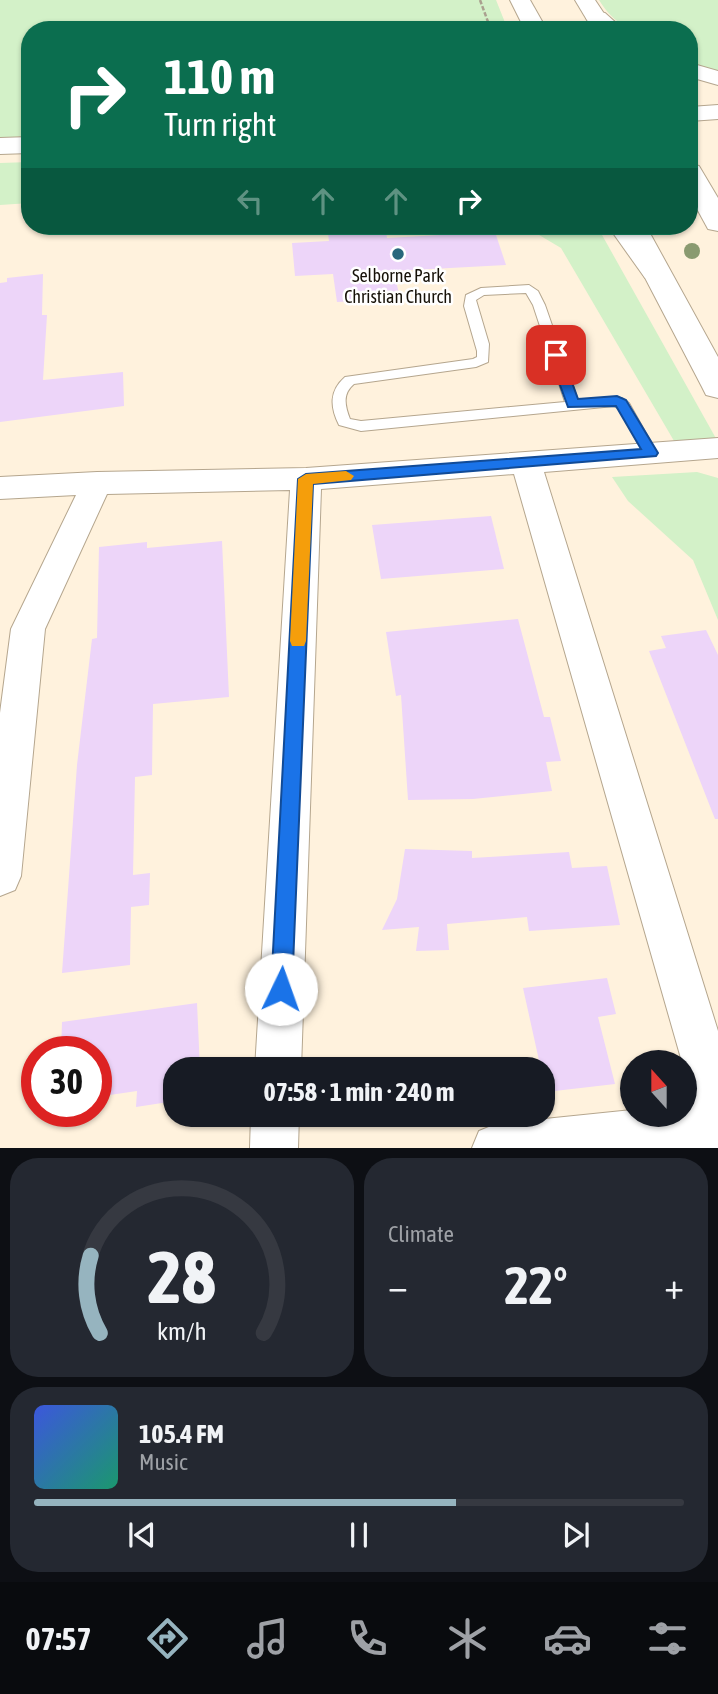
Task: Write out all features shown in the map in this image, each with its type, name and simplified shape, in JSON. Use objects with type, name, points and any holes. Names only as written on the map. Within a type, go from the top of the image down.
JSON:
[{"type":"main road","points":[[520,0],[531,21]]},
{"type":"main road","points":[[698,72],[718,78]]},
{"type":"main road","points":[[698,113],[718,112]]},
{"type":"main road","points":[[0,146],[21,145]]},
{"type":"main road","points":[[698,187],[718,223]]},
{"type":"main road","points":[[628,235],[654,272]]},
{"type":"main road","points":[[636,235],[718,387]]},
{"type":"street","points":[[0,488],[97,483],[306,479],[718,448]]},
{"type":"street","points":[[526,463],[718,1107]]},
{"type":"street","points":[[279,1057],[306,479]]},
{"type":"street","points":[[0,876],[28,629],[97,483]]},
{"type":"street","points":[[496,1148],[718,1126]]},
{"type":"street","points":[[274,1148],[275,1127]]},
{"type":"lane","points":[[573,404],[534,294],[529,289],[481,292],[470,298],[484,350],[483,359],[476,363],[350,380],[341,386],[338,395],[344,422],[361,426],[617,401],[621,403],[650,453]]},
{"type":"path","points":[[480,0],[488,21]]},
{"type":"green space","points":[[0,0],[496,0],[504,21],[21,21],[21,137],[0,138]]},
{"type":"green space","points":[[599,0],[718,0],[718,73],[698,66],[698,21],[617,21]]},
{"type":"green space","points":[[21,162],[21,204],[0,205],[0,163]]},
{"type":"green space","points":[[539,235],[602,235],[718,442],[677,446],[561,248]]},
{"type":"green space","points":[[697,472],[718,478],[718,620],[693,560],[628,501],[612,477]]},
{"type":"building","name":"Selborne Park Christian Church","points":[[328,235],[386,235],[387,238],[496,235],[506,265],[394,271],[400,299],[337,302],[333,274],[295,276],[292,243],[329,241]]},
{"type":"building","points":[[43,274],[42,315],[47,315],[43,380],[123,372],[124,406],[0,422],[0,283],[7,282],[7,278]]},
{"type":"building","points":[[491,516],[504,569],[381,579],[372,525]]},
{"type":"building","points":[[222,541],[229,697],[153,704],[152,775],[135,777],[133,875],[150,873],[149,905],[131,907],[130,965],[62,973],[77,765],[92,639],[97,638],[99,547],[147,542],[147,548]]},
{"type":"building","points":[[518,619],[544,717],[550,717],[561,761],[546,762],[552,791],[473,799],[408,800],[401,695],[396,696],[386,632]]},
{"type":"building","points":[[706,630],[718,655],[718,819],[715,819],[649,651],[666,648],[661,636]]},
{"type":"building","points":[[405,849],[472,851],[472,858],[569,852],[572,868],[607,866],[620,925],[529,931],[527,917],[447,924],[449,950],[416,951],[419,927],[382,930],[397,899]]},
{"type":"building","points":[[607,978],[616,1014],[598,1017],[615,1084],[555,1091],[555,1057],[538,1057],[523,988]]},
{"type":"building","points":[[197,1003],[199,1057],[163,1057],[163,1103],[136,1107],[137,1091],[112,1095],[112,1036],[62,1036],[62,1022]]},
{"type":"slow traffic","points":[[298,641],[306,479],[346,476]]},
{"type":"place","name":"Selborne Park Christian Church","points":[[398,254]]},
{"type":"route","points":[[281,989],[306,479],[650,453],[621,403],[573,404],[556,355]]}]
